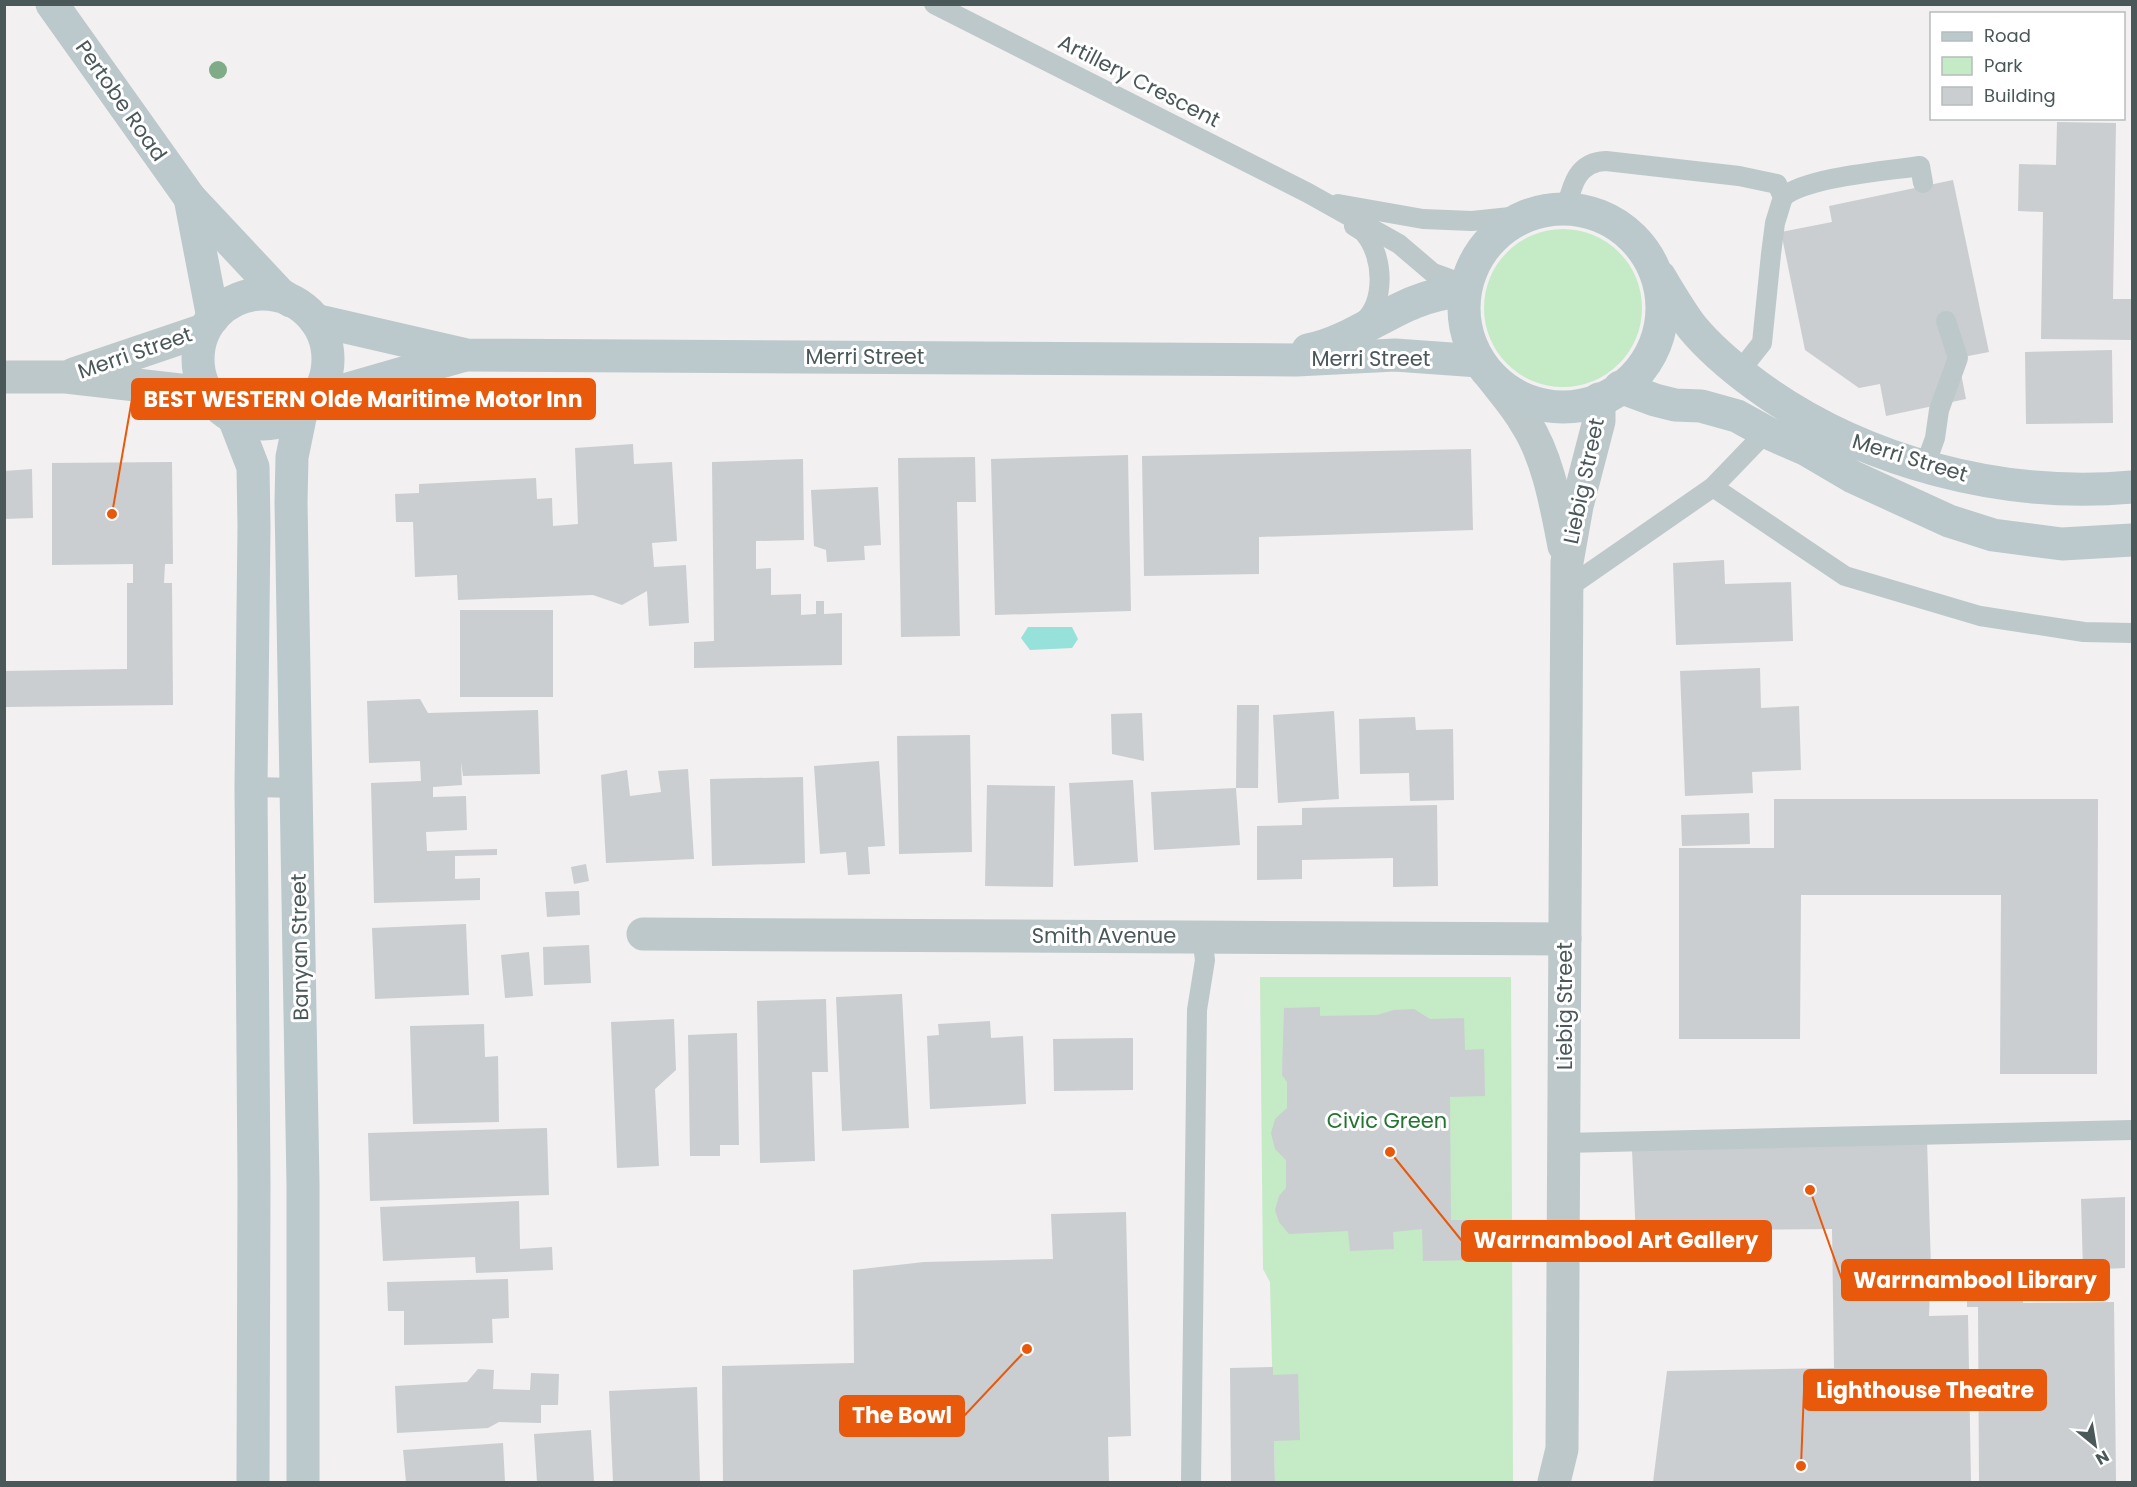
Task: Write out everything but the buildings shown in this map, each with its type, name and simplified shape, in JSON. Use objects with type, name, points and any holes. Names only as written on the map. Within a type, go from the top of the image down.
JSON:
[{"type":"street","name":"Pertobe Road","points":[[52,4],[190,198],[280,294],[308,313]]},
{"type":"street","name":"Pertobe Road","points":[[190,198],[209,324]]},
{"type":"street","name":"Merri Street","points":[[1651,262],[1661,297],[1658,334],[1641,368],[1610,393],[1574,406],[1535,403],[1518,396],[1485,369],[1470,342],[1464,321],[1464,300],[1472,268],[1484,247],[1502,229],[1529,215],[1566,209],[1581,210],[1603,217],[1622,228],[1638,243],[1651,262],[1693,327],[1739,372],[1767,393],[1833,433],[1899,459],[1977,478],[2045,488],[2105,490],[2133,487]]},
{"type":"street","name":"Merri Street","points":[[1263,359],[1315,348],[1362,330],[1413,302],[1466,287]]},
{"type":"street","points":[[262,294],[282,297],[308,313],[326,339],[329,359],[326,379],[308,406],[285,421],[268,425],[250,424],[234,418],[218,408],[206,393],[199,373],[198,351],[209,324],[225,305],[241,298],[262,294]]},
{"type":"street","name":"Merri Street","points":[[308,313],[467,355],[1263,359],[1333,359],[1395,355],[1485,369]]},
{"type":"street","name":"Merri Street","points":[[66,377],[209,324]]},
{"type":"street","name":"Merri Street","points":[[308,406],[467,355]]},
{"type":"street","name":"Liebig Street","points":[[1485,369],[1525,422],[1534,438],[1550,485],[1567,575]]},
{"type":"street","name":"Merri Street","points":[[4,377],[66,377],[206,393]]},
{"type":"street","name":"Merri Street","points":[[1610,393],[1675,405],[1701,406],[1737,416],[1807,450],[1853,477],[1949,522],[2003,536],[2061,544],[2133,540]]},
{"type":"street","name":"Liebig Street","points":[[1554,1482],[1562,1449],[1567,575],[1577,506],[1599,421],[1610,393]]},
{"type":"street","name":"Banyan Street","points":[[303,1482],[303,1184],[291,457],[308,406]]},
{"type":"street","points":[[234,418],[253,467],[255,566],[251,787],[254,1183],[253,1482]]},
{"type":"street","name":"Smith Avenue","points":[[643,934],[1565,939]]},
{"type":"street","points":[[254,1183],[303,1184]]},
{"type":"street","name":"Liebig Street","points":[[1562,1449],[1572,1482]]},
{"type":"lane","name":"Artillery Crescent","points":[[934,4],[1321,201],[1399,244],[1433,273],[1466,287]]},
{"type":"lane","points":[[1566,209],[1574,180],[1584,167],[1593,161],[1739,176],[1777,184],[1783,196]]},
{"type":"lane","points":[[1739,372],[1762,343],[1775,223],[1783,196],[1791,189],[1815,182],[1920,166],[1923,183]]},
{"type":"lane","name":"Artillery Crescent","points":[[1321,201],[1423,219],[1472,221],[1529,215]]},
{"type":"lane","points":[[1315,348],[1358,326],[1370,316],[1380,293],[1379,264],[1366,235],[1321,201]]},
{"type":"lane","points":[[1925,466],[1935,438],[1939,410],[1958,358],[1946,321]]},
{"type":"lane","points":[[1567,575],[1713,487],[1766,432]]},
{"type":"lane","points":[[1713,487],[1845,576],[1980,616],[2084,632],[2133,633]]},
{"type":"lane","points":[[251,787],[297,788]]},
{"type":"lane","points":[[1191,1482],[1197,1010],[1205,960],[1202,937]]},
{"type":"lane","points":[[1564,1143],[2133,1130]]},
{"type":"green space","points":[[1563,229],[1593,235],[1607,242],[1619,252],[1629,264],[1636,278],[1642,308],[1636,338],[1629,352],[1619,364],[1607,374],[1593,381],[1563,387],[1533,381],[1519,374],[1507,364],[1497,352],[1490,338],[1484,308],[1490,278],[1497,264],[1507,252],[1519,242],[1533,235]]},
{"type":"green space","name":"Civic Green","points":[[1260,977],[1511,977],[1513,1482],[1275,1482],[1270,1282],[1263,1269]]},
{"type":"water","points":[[1028,627],[1072,627],[1078,639],[1072,648],[1030,650],[1021,638]]},
{"type":"place","name":"BEST WESTERN Olde Maritime Motor Inn","points":[[112,514]]},
{"type":"place","name":"Warrnambool Art Gallery","points":[[1390,1152]]},
{"type":"place","name":"Warrnambool Library","points":[[1810,1190]]},
{"type":"place","name":"The Bowl","points":[[1027,1349]]},
{"type":"place","name":"Lighthouse Theatre","points":[[1801,1466]]}]
